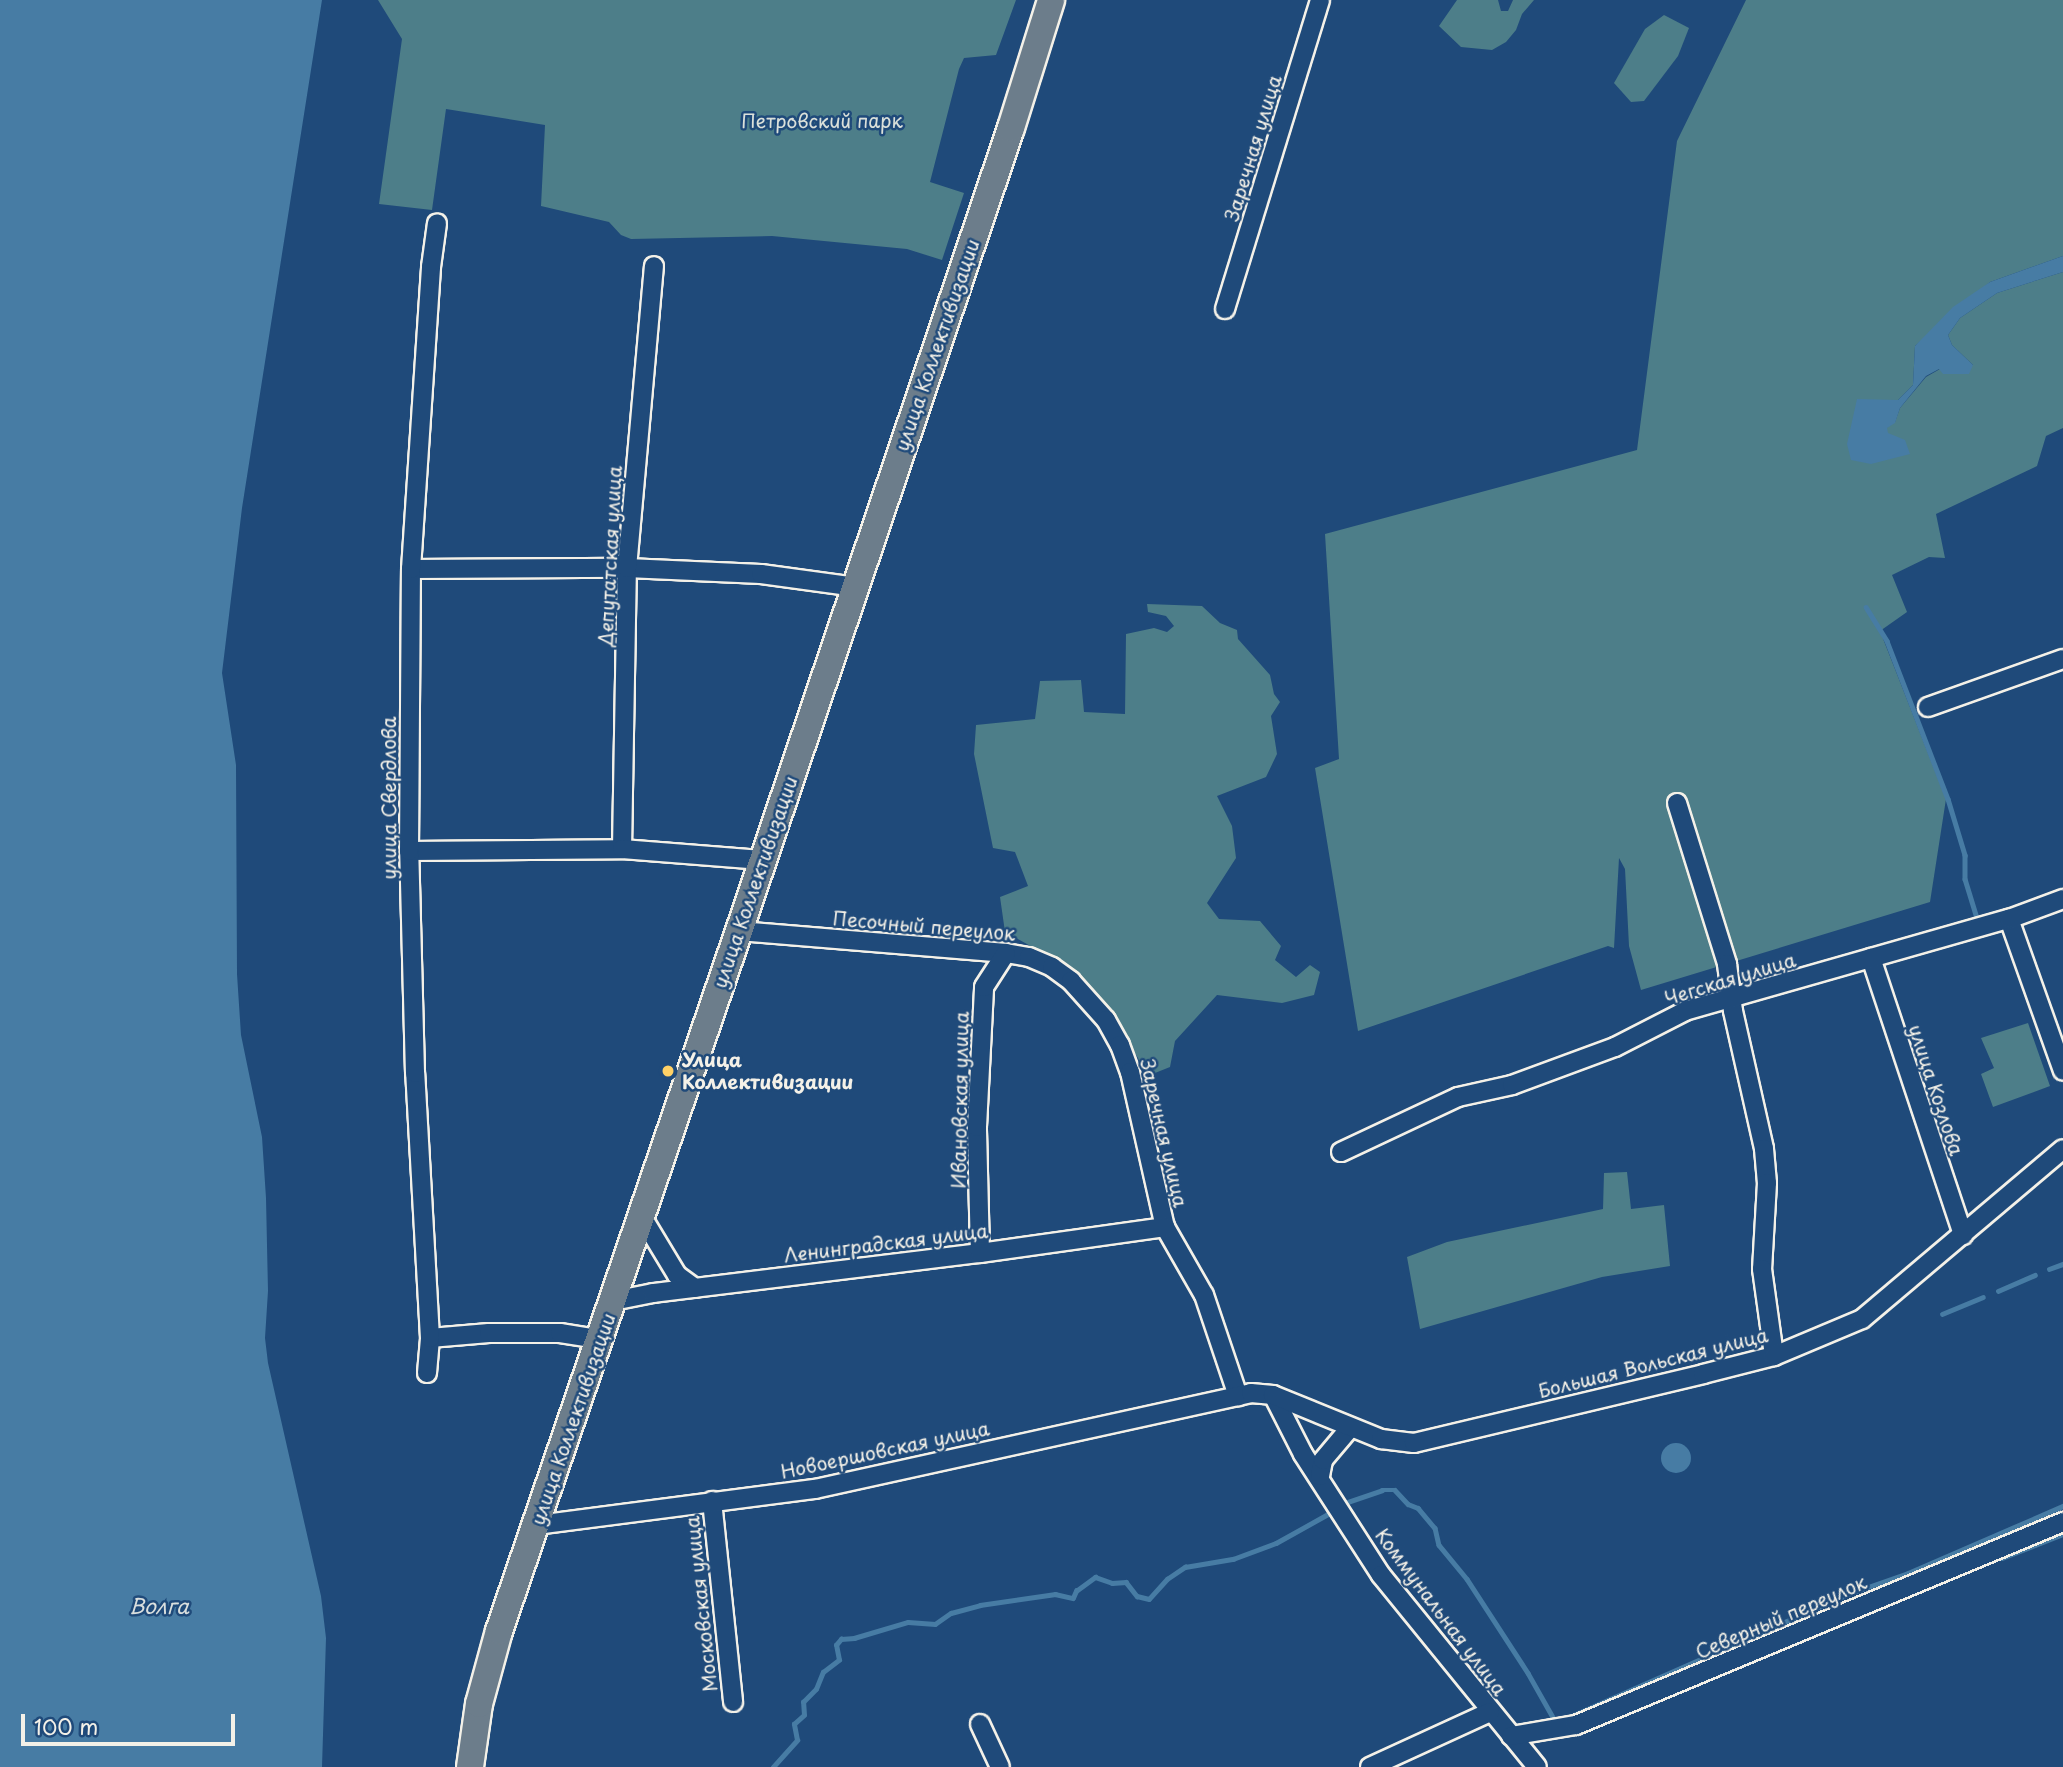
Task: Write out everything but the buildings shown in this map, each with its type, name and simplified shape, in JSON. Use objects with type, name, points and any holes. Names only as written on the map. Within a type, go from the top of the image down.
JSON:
[{"type":"main road","name":"улица Коллективизации","points":[[470,1767],[474,1728],[487,1670],[856,587],[1051,0]]},
{"type":"street","name":"Заречная улица","points":[[1225,309],[1320,0]]},
{"type":"street","name":"улица Свердлова","points":[[427,1373],[430,1338],[415,1073],[409,851],[411,569],[430,281],[437,223]]},
{"type":"street","name":"Депутатская улица","points":[[622,849],[627,568],[654,266]]},
{"type":"street","points":[[411,569],[627,568],[761,574],[856,587]]},
{"type":"street","points":[[1928,707],[2063,659]]},
{"type":"street","points":[[1677,803],[1723,951],[1767,1166],[1761,1259],[1774,1356]]},
{"type":"street","points":[[409,851],[622,849],[762,860]]},
{"type":"street","name":"Чегская улица","points":[[1341,1152],[1458,1097],[1512,1085],[1615,1047],[1678,1014],[2009,919],[2063,899]]},
{"type":"street","points":[[2009,919],[2063,1071]]},
{"type":"street","name":"Песочный переулок","points":[[739,931],[1029,957],[1052,967],[1090,1000]]},
{"type":"street","name":"Ивановская улица","points":[[980,1253],[977,1127],[984,987],[1006,953]]},
{"type":"street","name":"улица Козлова","points":[[1871,958],[1963,1235]]},
{"type":"street","name":"Заречная улица","points":[[1090,1000],[1121,1045],[1130,1072],[1165,1227],[1204,1295],[1238,1396]]},
{"type":"street","name":"Большая Вольская улица","points":[[1238,1396],[1251,1393],[1273,1395],[1350,1428],[1396,1443],[1414,1443],[1774,1356],[1861,1320],[2063,1149]]},
{"type":"street","points":[[642,1217],[677,1275],[684,1283],[695,1288]]},
{"type":"street","name":"Ленинградская улица","points":[[613,1301],[1165,1227]]},
{"type":"street","points":[[430,1338],[489,1333],[560,1333],[599,1339]]},
{"type":"street","name":"Коммунальная улица","points":[[1273,1395],[1303,1454],[1320,1476],[1381,1575],[1537,1767]]},
{"type":"street","name":"Новоершовская улица","points":[[537,1525],[815,1489],[1238,1396]]},
{"type":"street","points":[[1320,1476],[1323,1460],[1350,1428]]},
{"type":"street","name":"Московская улица","points":[[712,1501],[721,1609],[733,1702]]},
{"type":"street","name":"Северный переулок","points":[[1511,1737],[1576,1725],[2063,1522]]},
{"type":"street","points":[[1370,1767],[1490,1712]]},
{"type":"street","points":[[979,1724],[1000,1767]]},
{"type":"green space","name":"Петровский парк","points":[[378,0],[1016,0],[996,55],[964,58],[959,69],[930,182],[964,193],[942,260],[907,249],[772,236],[631,239],[621,235],[609,222],[541,206],[545,125],[446,109],[432,210],[379,204],[402,39]]},
{"type":"green space","points":[[1457,0],[1498,0],[1501,11],[1508,11],[1513,0],[1534,0],[1522,14],[1516,30],[1506,42],[1492,50],[1461,47],[1439,26]]},
{"type":"green space","points":[[1746,0],[2063,0],[2063,256],[1990,282],[1915,346],[1913,385],[1898,400],[1857,400],[1887,433],[1886,428],[1895,422],[1900,408],[1926,377],[1940,369],[1973,365],[1952,345],[1948,335],[1960,318],[1997,293],[2063,272],[2063,428],[2046,436],[2037,466],[1936,514],[1945,558],[1929,557],[1892,575],[1907,612],[1880,631],[1946,799],[1930,902],[1641,990],[1629,946],[1625,869],[1619,858],[1614,948],[1608,946],[1358,1031],[1315,768],[1339,759],[1325,534],[1637,450],[1677,141]]},
{"type":"green space","points":[[1664,15],[1689,28],[1678,56],[1644,101],[1631,102],[1614,83],[1645,29]]},
{"type":"green space","points":[[1147,604],[1202,606],[1220,623],[1237,630],[1238,639],[1270,675],[1274,694],[1280,702],[1271,716],[1277,754],[1266,777],[1217,796],[1232,826],[1236,858],[1207,903],[1219,919],[1260,921],[1281,946],[1275,960],[1296,977],[1310,965],[1320,972],[1314,995],[1282,1003],[1217,995],[1175,1041],[1170,1067],[1145,1077],[1138,1058],[1108,1013],[1065,965],[1005,932],[1000,897],[1028,886],[1015,852],[993,848],[974,754],[976,725],[1035,719],[1040,681],[1081,680],[1084,712],[1125,714],[1126,634],[1154,628],[1167,632],[1174,626],[1166,616],[1148,612]]},
{"type":"green space","points":[[2028,1023],[2050,1086],[1993,1107],[1981,1074],[1994,1068],[1981,1038]]},
{"type":"green space","points":[[1627,1172],[1631,1209],[1664,1205],[1670,1266],[1602,1277],[1420,1329],[1407,1257],[1447,1242],[1603,1209],[1604,1173]]},
{"type":"water","name":"Волга","points":[[0,0],[322,0],[242,508],[222,673],[236,765],[237,974],[241,1035],[262,1137],[266,1198],[268,1291],[265,1338],[268,1363],[321,1596],[326,1638],[322,1767],[0,1767]]},
{"type":"water","points":[[2063,256],[2063,272],[1997,293],[1960,318],[1948,335],[1952,345],[1973,365],[1969,374],[1943,374],[1939,369],[1926,376],[1900,408],[1895,423],[1887,428],[1888,433],[1905,440],[1910,454],[1871,464],[1851,460],[1847,444],[1857,399],[1898,400],[1913,385],[1915,346],[1953,307],[1990,282]]},
{"type":"water","points":[[1676,1443],[1686,1448],[1691,1458],[1686,1468],[1676,1473],[1666,1468],[1661,1458],[1666,1448]]},
{"type":"waterway","points":[[1866,607],[1887,641],[1948,799],[1965,855],[1965,879],[1977,918]]},
{"type":"waterway","points":[[2049,1269],[2063,1264]]},
{"type":"waterway","points":[[1998,1291],[2035,1275]]},
{"type":"waterway","points":[[1942,1314],[1983,1297]]},
{"type":"waterway","points":[[1348,1502],[1382,1490],[1395,1490],[1408,1504],[1418,1508],[1435,1528],[1439,1545],[1467,1579],[1528,1673],[1554,1719],[1559,1720]]},
{"type":"waterway","points":[[1567,1718],[1851,1593],[1908,1573],[2063,1506]]},
{"type":"waterway","points":[[773,1767],[797,1740],[794,1724],[804,1715],[803,1702],[816,1689],[823,1672],[839,1660],[836,1645],[841,1639],[854,1638],[908,1622],[935,1624],[951,1613],[980,1605],[1055,1594],[1073,1598],[1076,1591],[1095,1577],[1112,1583],[1126,1582],[1137,1596],[1149,1599],[1167,1579],[1185,1567],[1233,1559],[1276,1543],[1328,1514]]},
{"type":"waterway","points":[[2002,1558],[2063,1534]]},
{"type":"place","name":"Улица Коллективизации","points":[[668,1071]]}]
